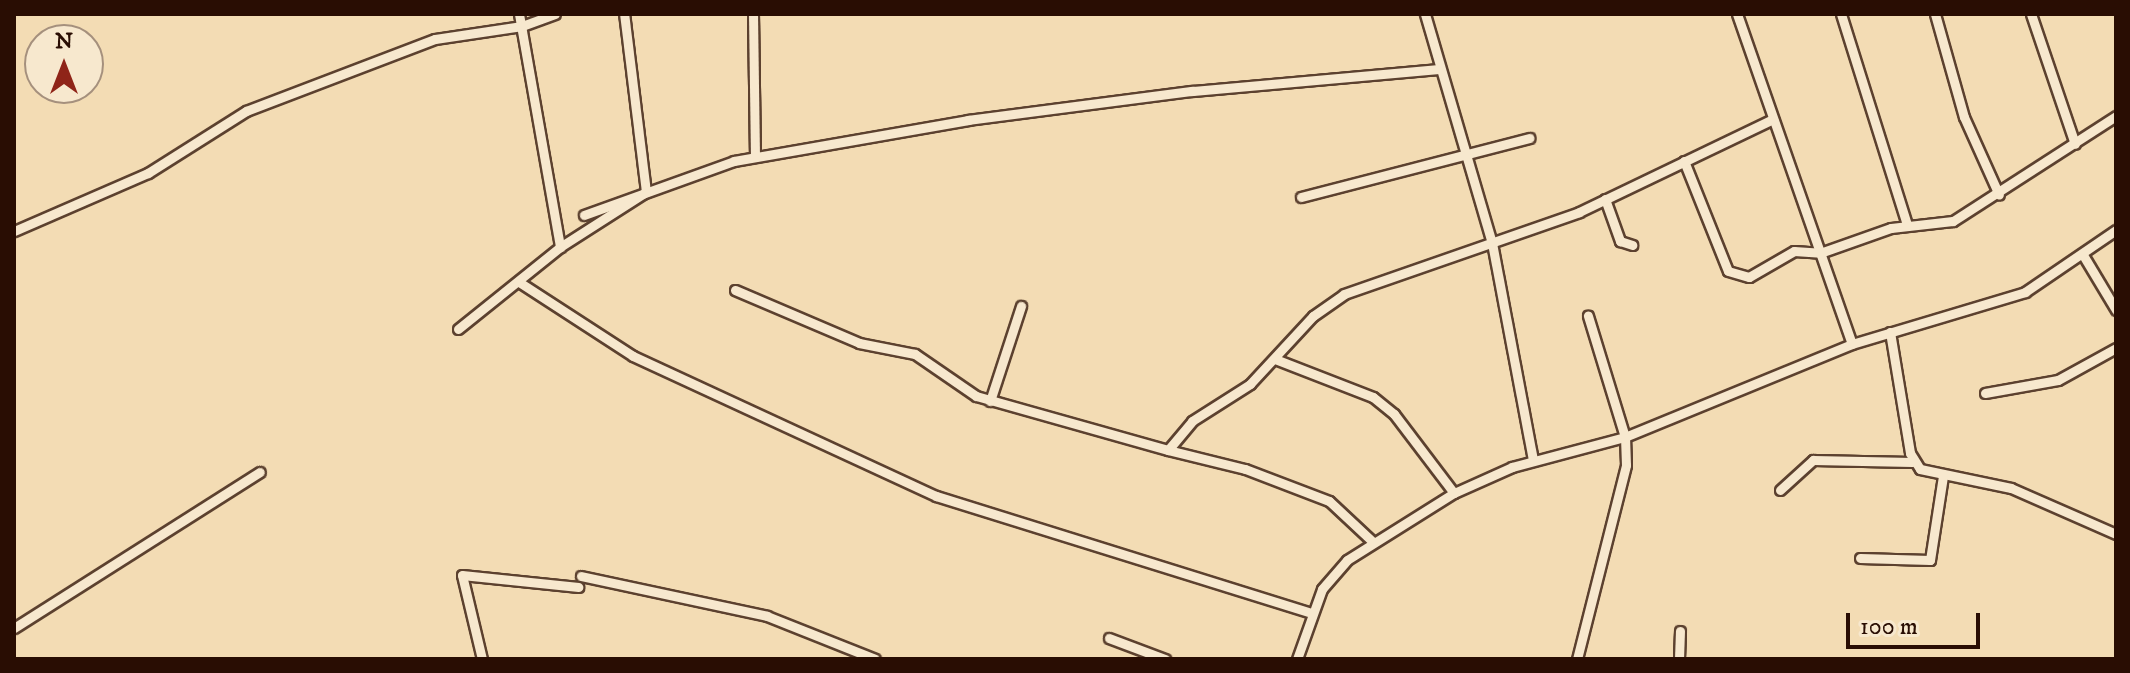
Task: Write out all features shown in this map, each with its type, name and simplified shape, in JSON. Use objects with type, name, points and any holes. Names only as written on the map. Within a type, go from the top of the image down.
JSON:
[{"type":"street","points":[[519,14],[560,247]]},
{"type":"street","points":[[14,231],[148,173],[246,111],[435,39],[522,26],[555,14]]},
{"type":"street","points":[[458,329],[560,247],[646,192],[624,14]]},
{"type":"street","points":[[753,14],[755,157]]},
{"type":"street","points":[[1425,14],[1492,243],[1533,460]]},
{"type":"street","points":[[1737,14],[1852,344]]},
{"type":"street","points":[[1841,14],[1907,225]]},
{"type":"street","points":[[1935,14],[1964,117],[1999,195]]},
{"type":"street","points":[[2031,14],[2075,144]]},
{"type":"street","points":[[584,215],[755,157],[1192,91],[1440,69]]},
{"type":"street","points":[[1684,161],[1734,276],[1749,277],[1794,251],[1820,253],[1907,225],[1953,221],[1999,195],[2116,116]]},
{"type":"street","points":[[1168,450],[1192,421],[1250,384],[1313,316],[1344,294],[1492,243],[1605,199],[1773,119]]},
{"type":"street","points":[[1301,197],[1529,138]]},
{"type":"street","points":[[1605,199],[1620,241],[1632,245]]},
{"type":"street","points":[[1297,659],[1311,613],[1335,572],[1373,542],[1454,493],[1533,460],[1625,437],[1852,344],[2025,292],[2116,230]]},
{"type":"street","points":[[2083,255],[2116,310]]},
{"type":"street","points":[[519,282],[633,356],[936,496],[1311,613]]},
{"type":"street","points":[[735,290],[859,343],[915,354],[990,401],[1245,469],[1329,501],[1373,542]]},
{"type":"street","points":[[990,401],[1021,306]]},
{"type":"street","points":[[1577,659],[1620,510],[1625,437],[1588,316]]},
{"type":"street","points":[[1890,332],[1912,462]]},
{"type":"street","points":[[1985,393],[2058,380],[2116,348]]},
{"type":"street","points":[[1275,359],[1373,397],[1394,414],[1454,493]]},
{"type":"street","points":[[1780,490],[1813,460],[1912,462],[1943,476],[2011,488],[2116,534]]},
{"type":"street","points":[[14,628],[260,472]]},
{"type":"street","points":[[1860,558],[1930,560],[1943,476]]},
{"type":"street","points":[[482,659],[462,575],[578,587]]},
{"type":"street","points":[[581,576],[767,616],[875,659]]},
{"type":"street","points":[[1679,659],[1680,631]]},
{"type":"street","points":[[1109,638],[1165,659]]}]
